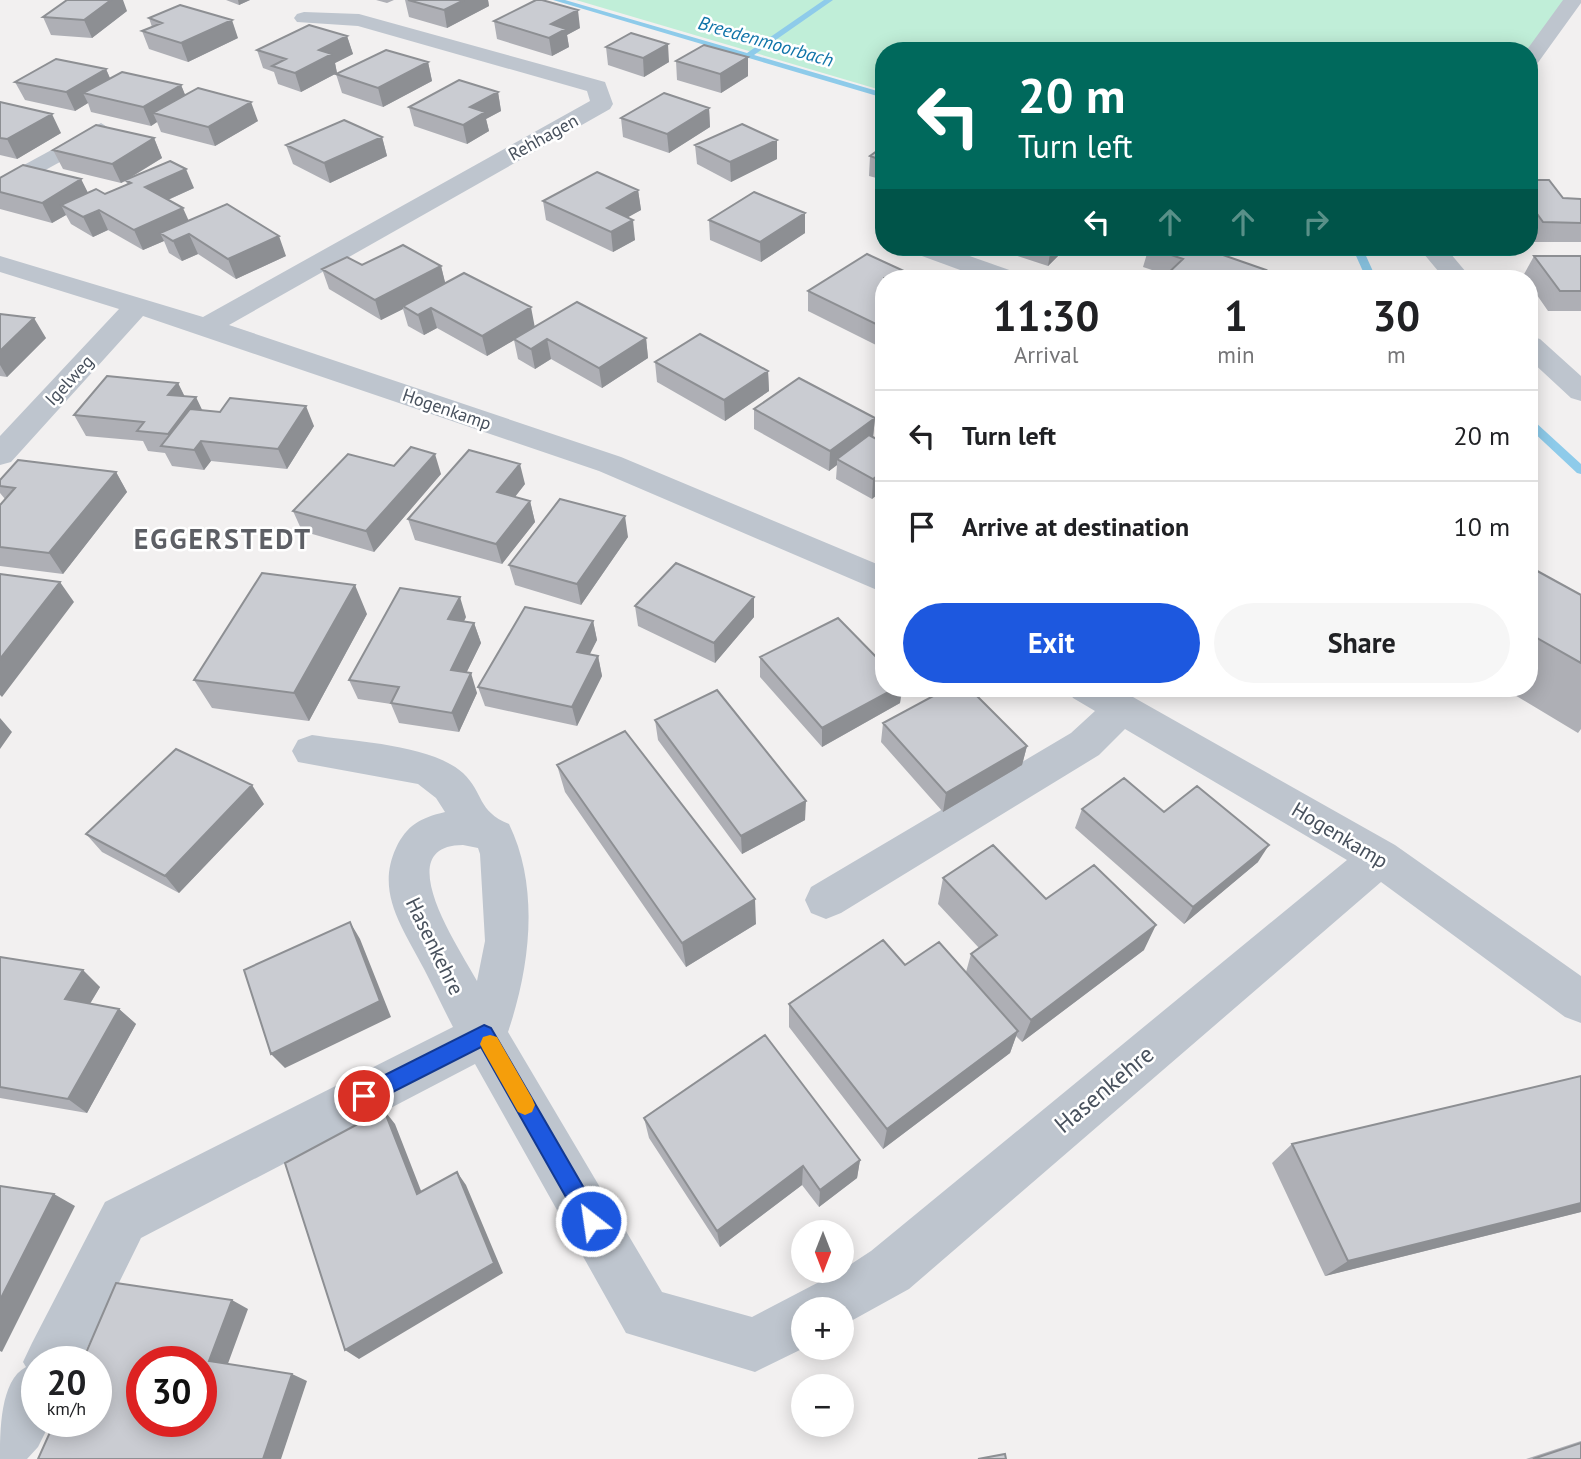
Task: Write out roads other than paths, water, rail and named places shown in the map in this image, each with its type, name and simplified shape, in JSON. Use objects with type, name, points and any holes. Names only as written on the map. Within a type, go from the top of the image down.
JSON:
[{"type":"street","points":[[1538,52],[1572,12]]},
{"type":"street","name":"Rehhagen","points":[[206,327],[602,104],[597,87],[359,20],[304,18]]},
{"type":"street","points":[[0,188],[103,129]]},
{"type":"street","points":[[945,256],[984,270]]},
{"type":"street","points":[[1439,256],[1451,270]]},
{"type":"street","name":"Hogenkamp","points":[[0,264],[206,327],[610,464],[875,577]]},
{"type":"street","name":"Igelweg","points":[[0,455],[138,305]]},
{"type":"street","points":[[1538,352],[1581,392]]},
{"type":"street","name":"Hogenkamp","points":[[1101,697],[1380,858],[1581,1002]]},
{"type":"street","points":[[826,901],[1085,744],[1122,709]]},
{"type":"street","points":[[312,751],[428,770],[450,786],[477,828]]},
{"type":"street","name":"Hasenkehre","points":[[484,1035],[497,997],[507,941],[501,854],[494,836],[477,828],[449,828],[428,835],[412,858],[407,885],[424,930],[440,955],[468,1013],[484,1035],[645,1314],[755,1345],[791,1325]]},
{"type":"street","name":"Hasenkehre","points":[[842,1297],[890,1270],[1380,858]]},
{"type":"street","points":[[59,1346],[123,1220],[484,1035]]},
{"type":"street","points":[[0,1446],[21,1421]]},
{"type":"waterway","name":"Breedenmoorbach","points":[[557,0],[875,93]]},
{"type":"waterway","points":[[748,56],[829,0]]},
{"type":"waterway","name":"Breedenmoorbach","points":[[1361,256],[1367,270]]},
{"type":"waterway","name":"Breedenmoorbach","points":[[1538,430],[1581,470]]},
{"type":"district","name":"EGGERSTEDT","points":[[223,538]]}]
